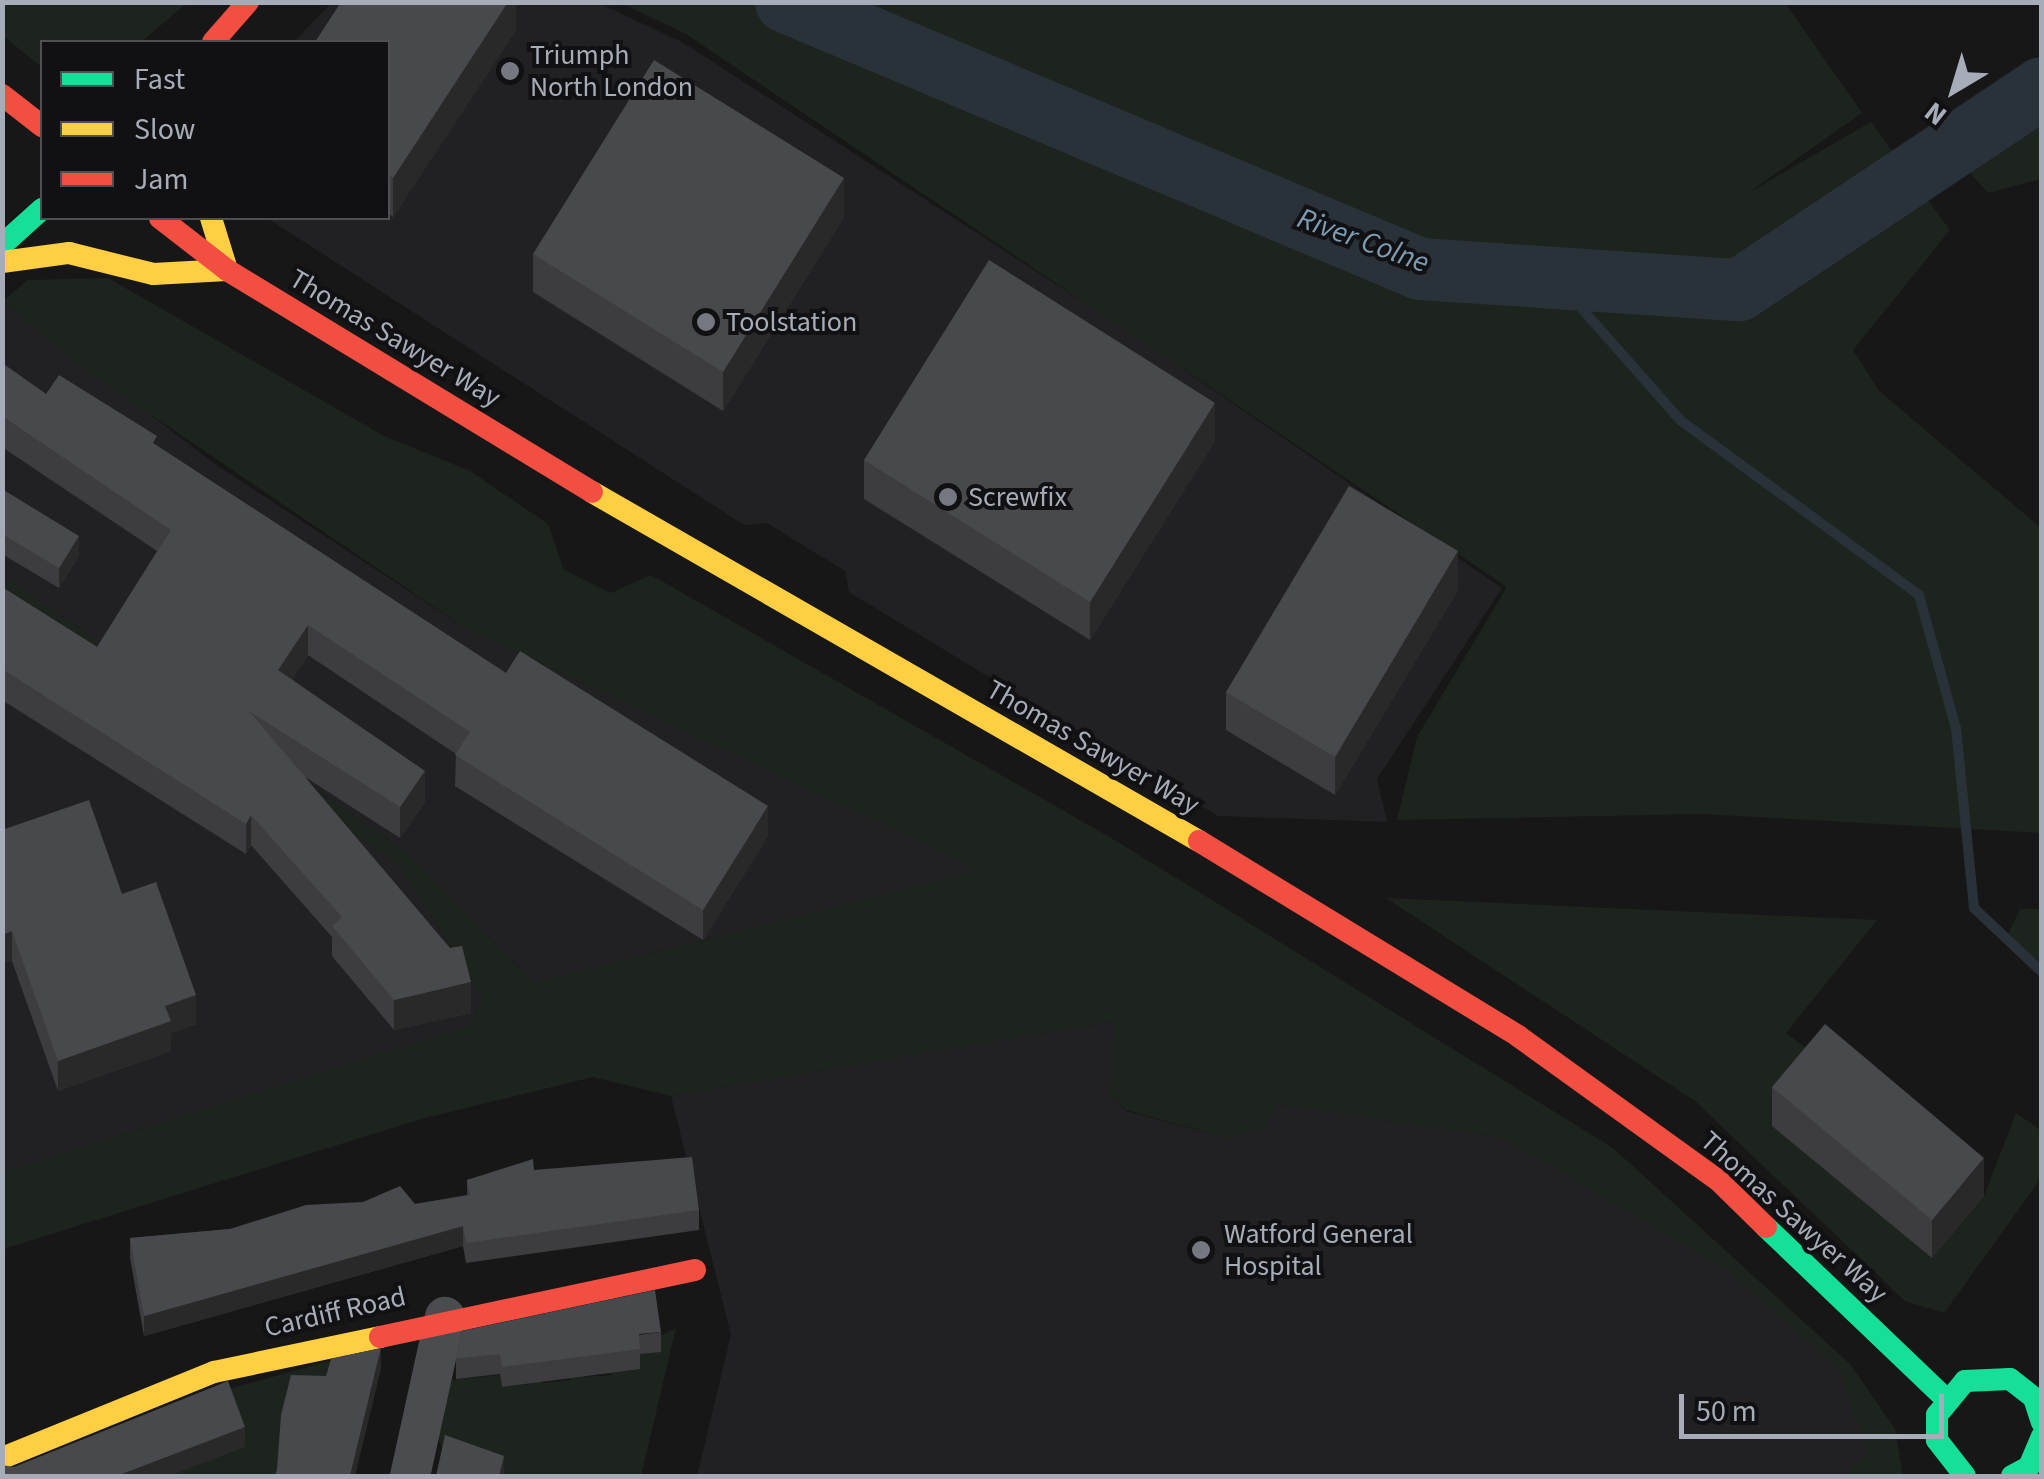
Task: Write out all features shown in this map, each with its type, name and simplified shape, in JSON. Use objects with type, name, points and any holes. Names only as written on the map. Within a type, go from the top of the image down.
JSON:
[{"type":"street","points":[[217,40],[248,2]]},
{"type":"street","points":[[2,95],[40,124]]},
{"type":"street","points":[[2,245],[40,211]]},
{"type":"street","name":"Thomas Sawyer Way","points":[[163,220],[227,270],[766,598],[1116,791],[1382,961],[1518,1036],[1718,1180],[1945,1398]]},
{"type":"street","points":[[2,262],[70,254],[153,274],[227,270],[212,220]]},
{"type":"street","name":"Cardiff Road","points":[[2,1458],[214,1372],[445,1317],[695,1270]]},
{"type":"street","points":[[410,1476],[445,1317]]},
{"type":"street","points":[[1957,1474],[1937,1440],[1945,1398],[1991,1375],[2037,1396]]},
{"type":"street","points":[[2028,1473],[2042,1437]]},
{"type":"shaded area","points":[[3,2],[187,3],[143,40],[40,40],[40,65],[3,36]]},
{"type":"shaded area","points":[[331,3],[598,3],[682,42],[1113,321],[1502,588],[1377,779],[1387,822],[1218,816],[849,592],[845,571],[767,523],[744,525],[270,220],[390,220],[390,40],[296,40]]},
{"type":"shaded area","points":[[621,3],[1785,3],[1862,113],[1748,193],[1871,122],[1950,230],[1853,350],[1879,391],[2041,528],[2041,833],[1702,814],[1397,820],[1417,737],[1507,587],[686,34]]},
{"type":"shaded area","points":[[2041,117],[2041,179],[1988,193],[1958,159]]},
{"type":"shaded area","points":[[108,278],[384,436],[470,471],[548,524],[564,570],[611,593],[651,575],[1113,839],[1613,1148],[1850,1364],[1895,1429],[1903,1476],[1843,1476],[1867,1453],[1840,1370],[1727,1270],[1503,1138],[1277,1104],[1263,1130],[1226,1138],[1126,1110],[1110,1096],[1115,1021],[671,1096],[593,1077],[421,1119],[3,1249],[3,1172],[470,1026],[483,996],[398,864],[3,591],[3,576],[404,850],[534,983],[980,870],[462,626],[88,372],[3,301],[28,280]]},
{"type":"shaded area","points":[[2,301],[215,464],[462,626],[981,870],[534,983],[404,850],[3,576]]},
{"type":"shaded area","points":[[2,591],[398,864],[483,996],[470,1026],[3,1172]]},
{"type":"shaded area","points":[[1386,898],[1877,920],[1786,1033],[1825,1062],[1932,1258],[1984,1196],[2016,1113],[2041,1130],[2041,1178],[1944,1313],[1905,1301],[1695,1101]]},
{"type":"shaded area","points":[[2020,909],[2041,909],[2041,972],[2006,938]]},
{"type":"shaded area","name":"Watford General Hospital","points":[[1116,1021],[1110,1096],[1126,1111],[1226,1138],[1277,1104],[1503,1138],[1727,1270],[1840,1370],[1868,1453],[1843,1476],[697,1476],[731,1335],[671,1096]]},
{"type":"shaded area","points":[[676,1328],[641,1476],[505,1476],[445,1455],[437,1437],[449,1380],[500,1375],[502,1387],[530,1384],[540,1370],[542,1383],[570,1380],[569,1366],[583,1365],[585,1377],[612,1375],[611,1361]]},
{"type":"shaded area","points":[[337,1359],[281,1476],[150,1476],[225,1390]]},
{"type":"building","points":[[341,2],[508,2],[393,178],[390,40],[316,40]]},
{"type":"building","points":[[654,60],[844,178],[723,372],[533,254]]},
{"type":"building","points":[[989,260],[1215,403],[1090,602],[864,460]]},
{"type":"building","points":[[2,363],[46,394],[59,375],[157,436],[153,443],[506,673],[520,651],[768,806],[703,910],[455,755],[470,732],[308,625],[278,670],[425,771],[400,807],[249,711],[450,948],[462,946],[471,982],[394,1000],[332,926],[342,917],[251,815],[246,824],[2,669],[2,587],[97,647],[171,530],[2,416]]},
{"type":"building","points":[[1349,486],[1458,551],[1335,757],[1226,692]]},
{"type":"building","points":[[2,489],[79,536],[59,568],[2,534]]},
{"type":"building","points":[[89,800],[122,894],[156,882],[196,995],[165,1006],[171,1021],[58,1061],[12,931],[2,935],[2,830]]},
{"type":"building","points":[[1825,1024],[1984,1158],[1932,1220],[1772,1087]]},
{"type":"building","points":[[692,1157],[699,1210],[466,1243],[463,1226],[144,1316],[130,1238],[230,1229],[306,1205],[363,1202],[400,1186],[415,1204],[470,1195],[467,1180],[533,1159],[534,1170]]},
{"type":"building","points":[[655,1290],[661,1332],[639,1334],[640,1349],[502,1367],[500,1354],[456,1359],[462,1331]]},
{"type":"building","points":[[381,1348],[350,1476],[275,1476],[281,1415],[291,1375],[326,1376],[331,1359]]},
{"type":"building","points":[[228,1381],[245,1427],[117,1476],[2,1476],[2,1465],[14,1467]]},
{"type":"building","points":[[445,1435],[504,1456],[499,1476],[436,1476]]},
{"type":"waterway","name":"River Colne","points":[[786,2],[1420,269],[1739,290],[2042,88]]},
{"type":"waterway","points":[[1554,277],[1680,420],[1919,595],[1956,728],[1974,908],[2042,972]]},
{"type":"traffic: fast","points":[[2,245],[40,211]]},
{"type":"traffic: fast","points":[[1766,1227],[1945,1398]]},
{"type":"traffic: fast","points":[[1965,1476],[1937,1440],[1937,1415],[1965,1381],[2010,1379],[2034,1398],[2042,1422]]},
{"type":"traffic: fast","points":[[2012,1476],[2029,1467],[2042,1437]]},
{"type":"traffic: slow","points":[[2,262],[69,253],[153,274],[227,270],[212,220]]},
{"type":"traffic: slow","points":[[592,492],[1199,841]]},
{"type":"traffic: slow","points":[[2,1458],[214,1372],[380,1337]]},
{"type":"traffic: jam","points":[[215,40],[248,2]]},
{"type":"traffic: jam","points":[[2,95],[40,124]]},
{"type":"traffic: jam","points":[[163,220],[227,270],[592,492]]},
{"type":"traffic: jam","points":[[1199,841],[1518,1036],[1718,1180],[1766,1227]]},
{"type":"traffic: jam","points":[[380,1337],[695,1270]]},
{"type":"place","name":"Triumph North London","points":[[510,71]]},
{"type":"place","name":"Toolstation","points":[[706,322]]},
{"type":"place","name":"Screwfix","points":[[948,497]]},
{"type":"place","name":"Watford General Hospital","points":[[1201,1250]]}]
